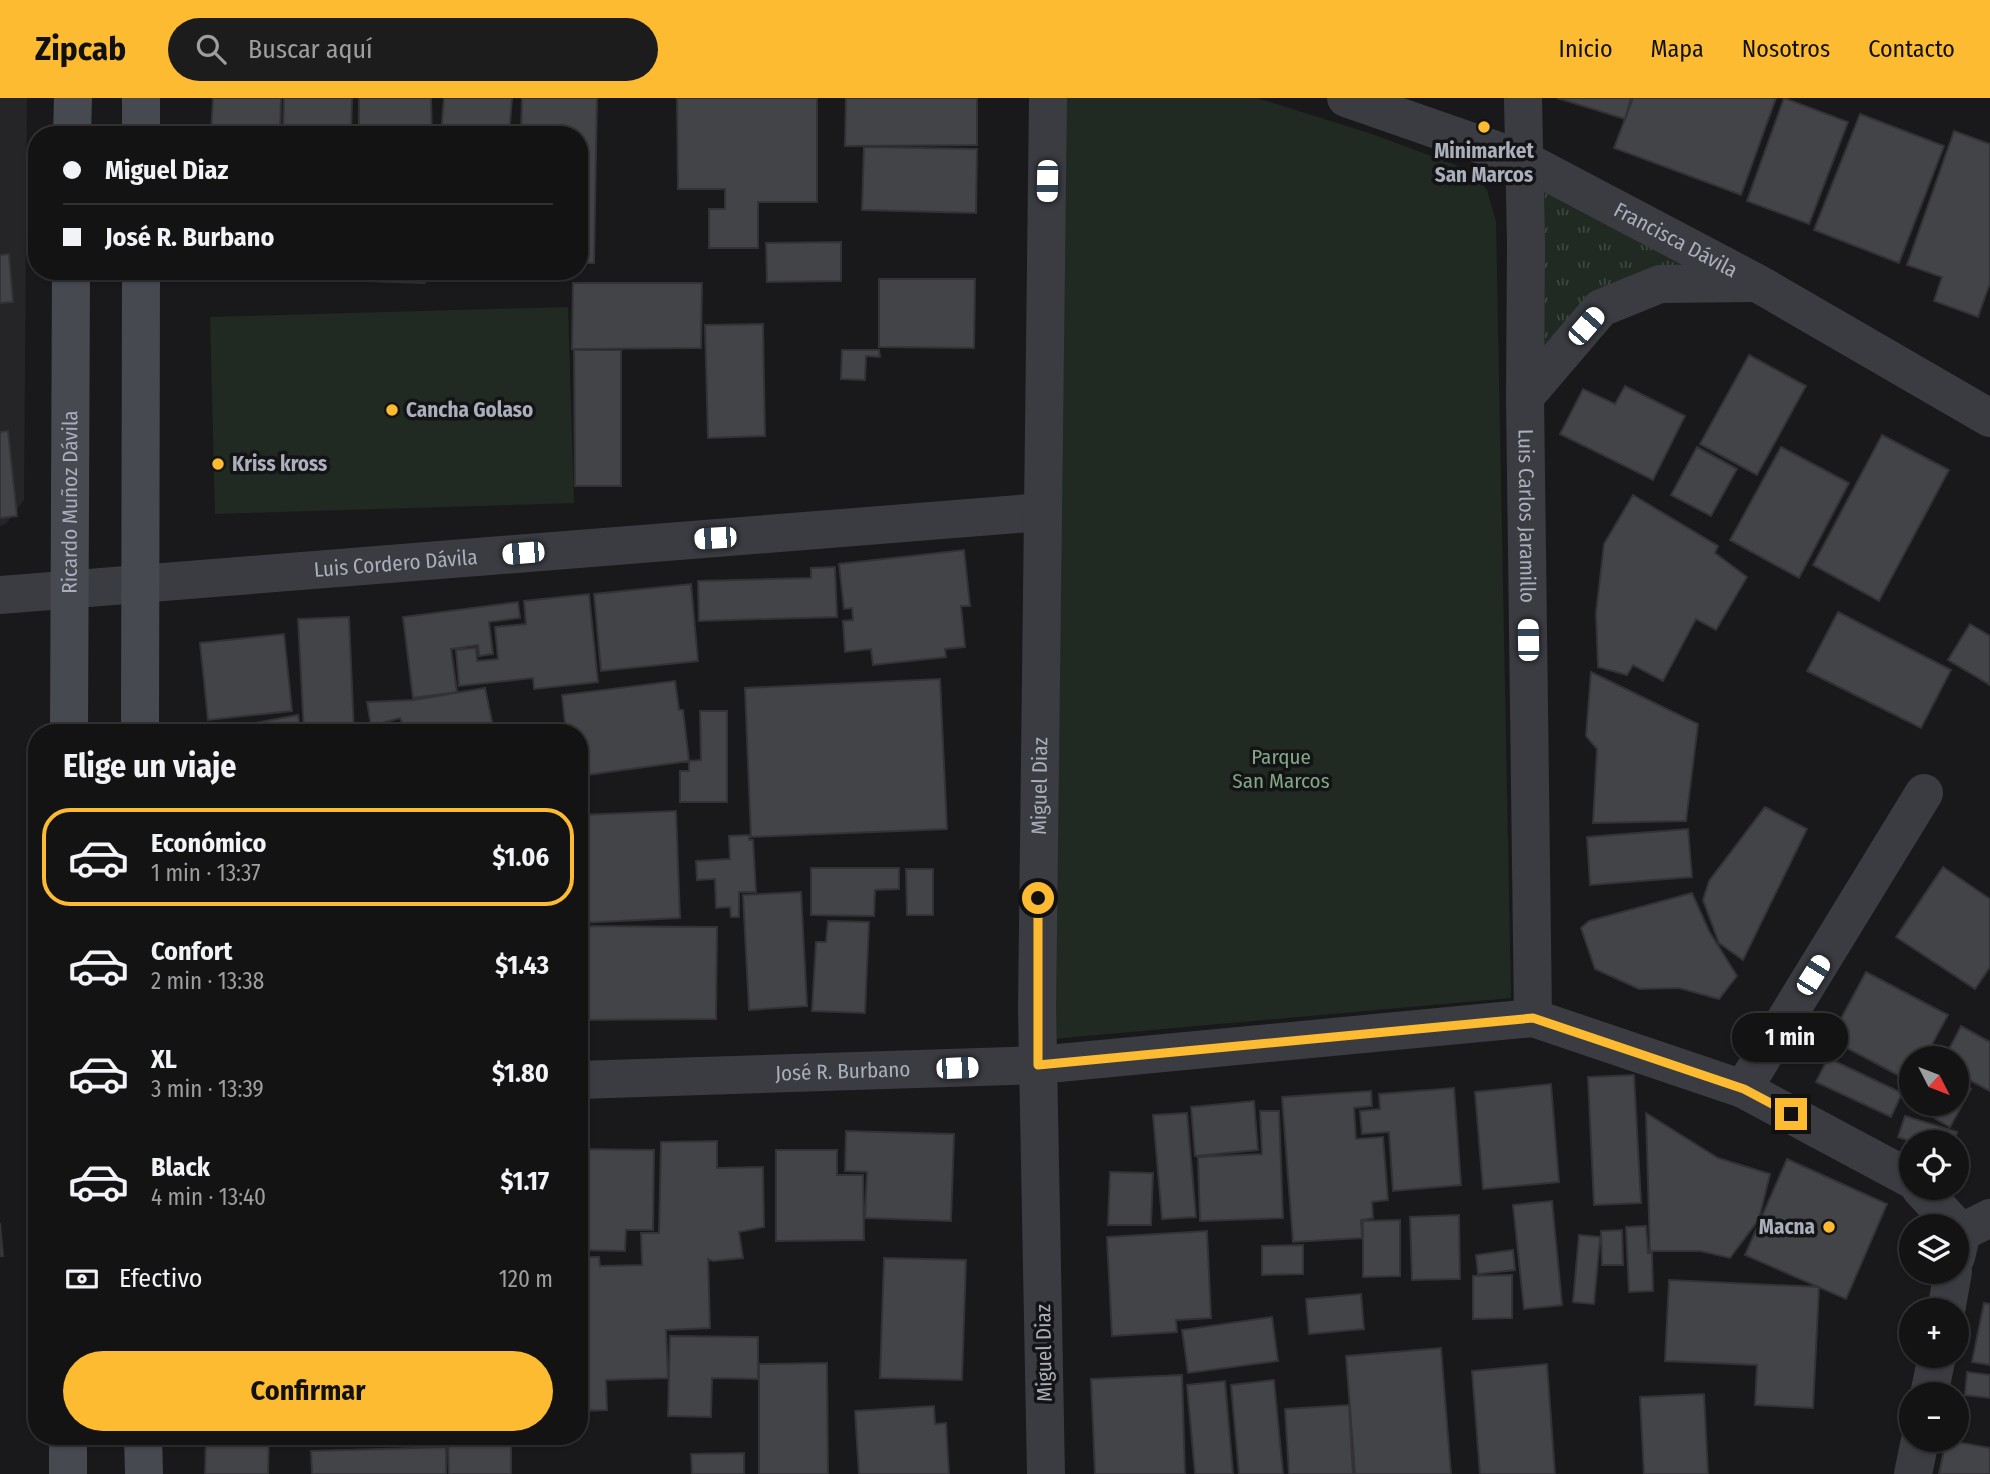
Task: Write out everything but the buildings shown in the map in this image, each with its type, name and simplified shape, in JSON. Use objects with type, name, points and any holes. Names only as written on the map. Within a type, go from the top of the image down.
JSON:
[{"type":"main road","points":[[72,126],[73,98]]},
{"type":"main road","points":[[141,98],[141,126]]},
{"type":"main road","name":"Ricardo Muñoz Dávila","points":[[69,724],[71,280]]},
{"type":"main road","points":[[140,724],[141,280]]},
{"type":"main road","points":[[68,1445],[68,1474]]},
{"type":"main road","points":[[143,1445],[144,1474]]},
{"type":"street","name":"Miguel Diaz","points":[[1046,1474],[1037,1008],[1048,98]]},
{"type":"street","name":"Francisca Dávila","points":[[1346,98],[1524,160],[1757,283],[1990,418]]},
{"type":"street","name":"Luis Carlos Jaramillo","points":[[1523,98],[1533,1018]]},
{"type":"street","points":[[1525,397],[1601,308],[1660,284],[1757,283]]},
{"type":"street","name":"Luis Cordero Dávila","points":[[0,595],[1043,512]]},
{"type":"street","points":[[1744,1089],[1924,793]]},
{"type":"street","name":"José R. Burbano","points":[[588,1080],[1038,1065],[1533,1018],[1744,1089],[1899,1173]]},
{"type":"street","points":[[1932,1200],[1946,1214]]},
{"type":"street","points":[[1913,1474],[1918,1452]]},
{"type":"shaded area","points":[[0,98],[27,98],[24,500],[6,524],[0,526]]},
{"type":"green space","name":"Parque San Marcos","points":[[1061,98],[1257,98],[1372,134],[1472,171],[1487,190],[1496,222],[1511,998],[1052,1039]]},
{"type":"green space","points":[[1540,186],[1700,266],[1537,362]]},
{"type":"green space","name":"Cancha Golaso","points":[[568,307],[574,503],[215,514],[210,317]]},
{"type":"place","name":"Minimarket San Marcos","points":[[1484,127]]},
{"type":"place","name":"Cancha Golaso","points":[[392,410]]},
{"type":"place","name":"Kriss kross","points":[[218,464]]},
{"type":"place","name":"Macna","points":[[1829,1227]]},
{"type":"route","points":[[1038,898],[1038,1065],[1533,1018],[1744,1089],[1791,1114]]}]
